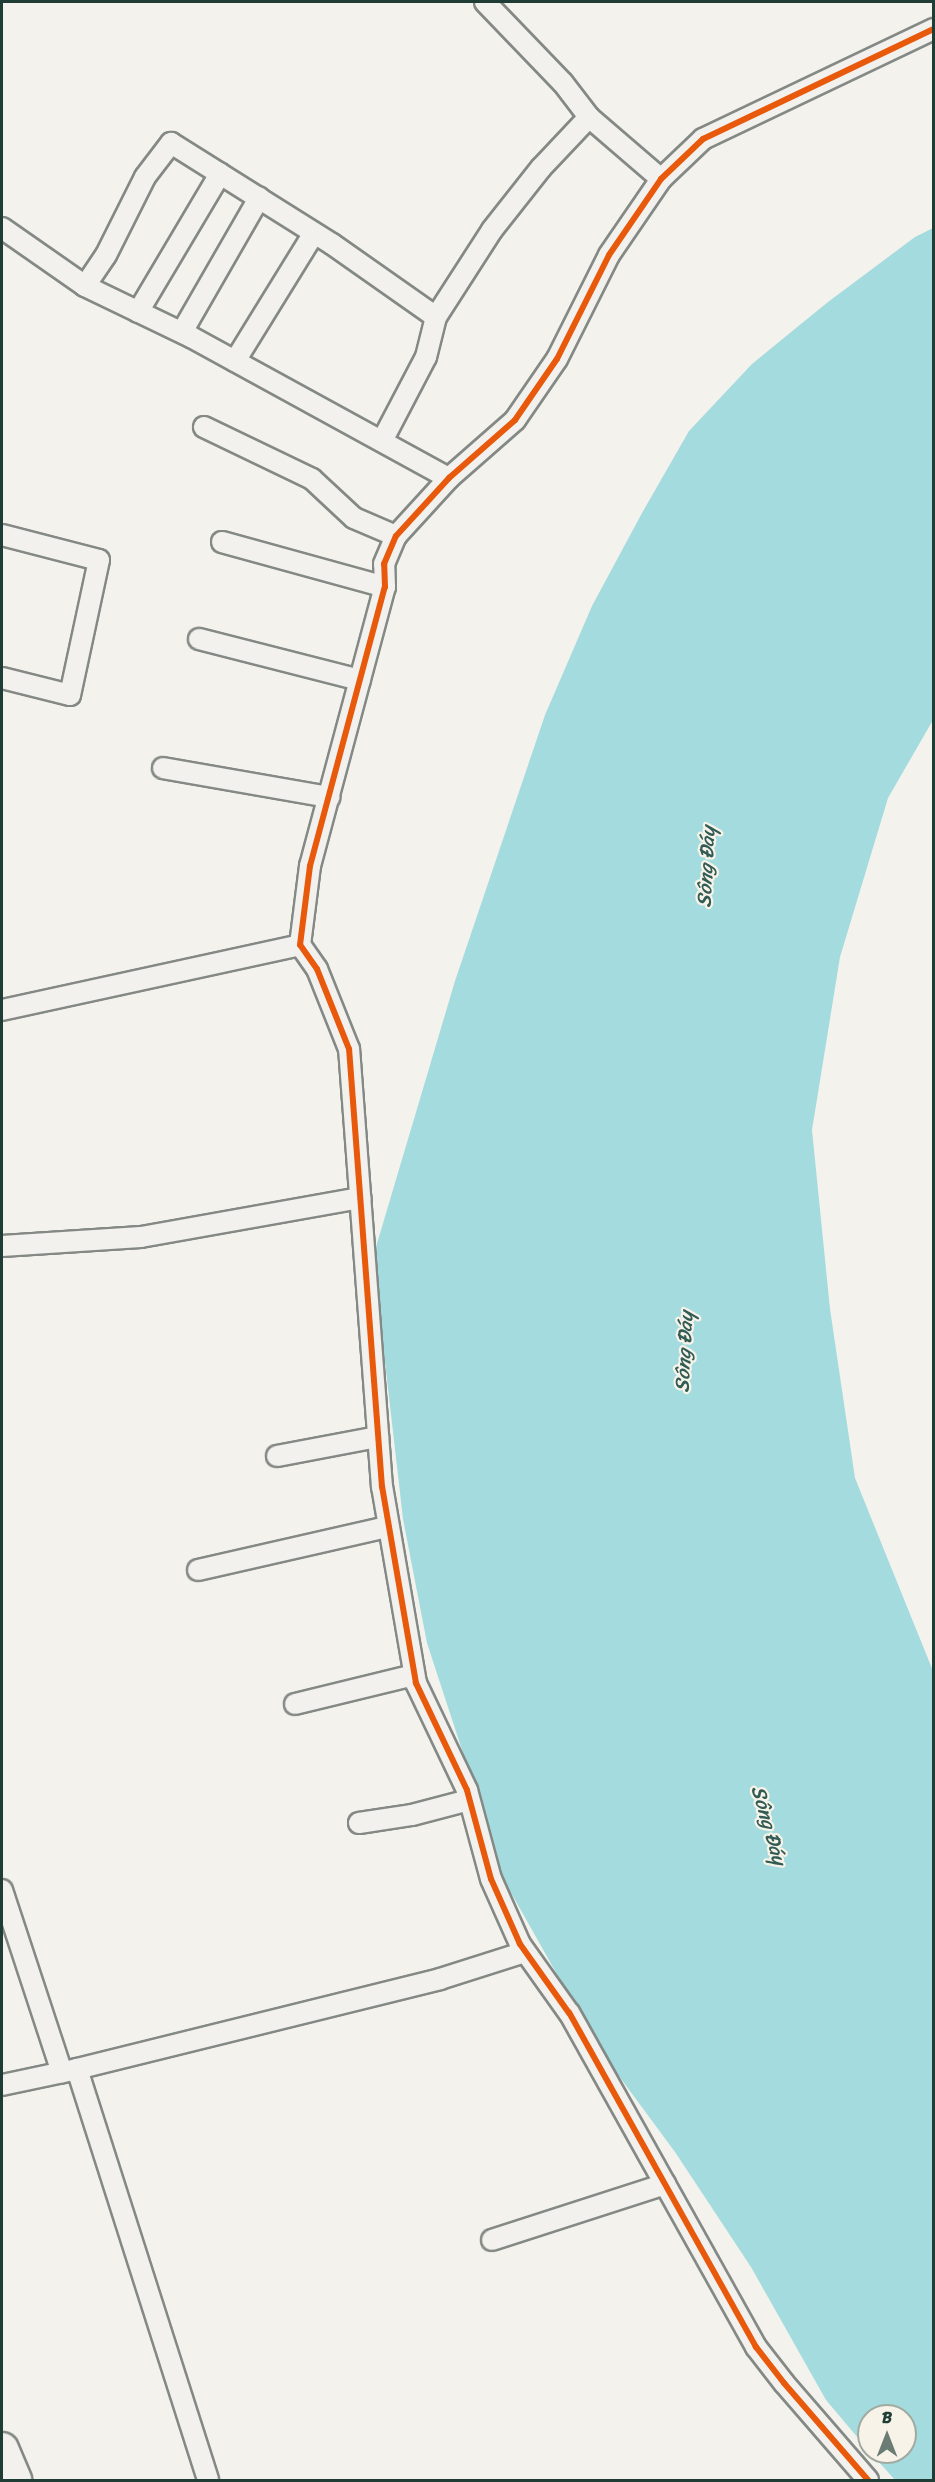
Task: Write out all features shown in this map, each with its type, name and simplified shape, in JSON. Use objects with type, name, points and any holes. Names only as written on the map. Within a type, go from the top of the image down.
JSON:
[{"type":"main road","points":[[2,2448],[15,2481]]},
{"type":"street","points":[[485,2],[563,83],[588,117],[661,179]]},
{"type":"street","points":[[858,2478],[756,2347],[569,2013],[525,1952],[491,1879],[470,1800],[414,1675],[388,1527],[378,1437],[350,1060],[347,1043],[317,969],[300,945],[310,866],[385,586],[384,564],[396,536],[449,478],[515,420],[557,359],[599,270],[661,179],[709,135],[933,29]]},
{"type":"street","points":[[382,441],[426,357],[436,317],[492,230],[541,168],[588,117]]},
{"type":"street","points":[[86,286],[106,255],[145,177],[171,143],[314,233],[436,317]]},
{"type":"street","points":[[138,312],[220,174]]},
{"type":"street","points":[[182,332],[259,198]]},
{"type":"street","points":[[2,228],[86,286],[182,332],[449,478]]},
{"type":"street","points":[[235,361],[314,233]]},
{"type":"street","points":[[204,427],[312,479],[354,518],[396,536]]},
{"type":"street","points":[[2,535],[99,560],[70,695],[2,678]]},
{"type":"street","points":[[222,542],[385,586]]},
{"type":"street","points":[[199,639],[360,680]]},
{"type":"street","points":[[163,768],[329,797]]},
{"type":"street","points":[[2,1010],[300,945]]},
{"type":"street","points":[[2,1246],[129,1238],[361,1198]]},
{"type":"street","points":[[277,1456],[378,1437]]},
{"type":"street","points":[[198,1570],[388,1527]]},
{"type":"street","points":[[295,1704],[414,1675]]},
{"type":"street","points":[[359,1823],[412,1815],[470,1800]]},
{"type":"street","points":[[2,1890],[69,2071],[208,2481]]},
{"type":"street","points":[[2,2085],[69,2071],[440,1979],[525,1952]]},
{"type":"street","points":[[492,2240],[665,2184]]},
{"type":"water","name":"Sông Đáy","points":[[933,228],[933,720],[888,798],[840,957],[812,1130],[830,1309],[855,1478],[933,1671],[933,2480],[895,2480],[881,2464],[917,2464],[917,2404],[857,2404],[857,2437],[826,2400],[751,2267],[675,2152],[599,2049],[496,1866],[464,1756],[427,1643],[403,1519],[373,1257],[455,981],[545,715],[592,606],[689,431],[752,364],[828,302],[915,237]]},
{"type":"cycle path","points":[[868,2480],[756,2347],[569,2013],[520,1944],[491,1879],[467,1790],[416,1683],[382,1487],[349,1049],[317,969],[300,945],[310,866],[385,587],[384,564],[396,536],[449,478],[515,420],[557,359],[609,255],[661,179],[703,139],[934,29]]}]
